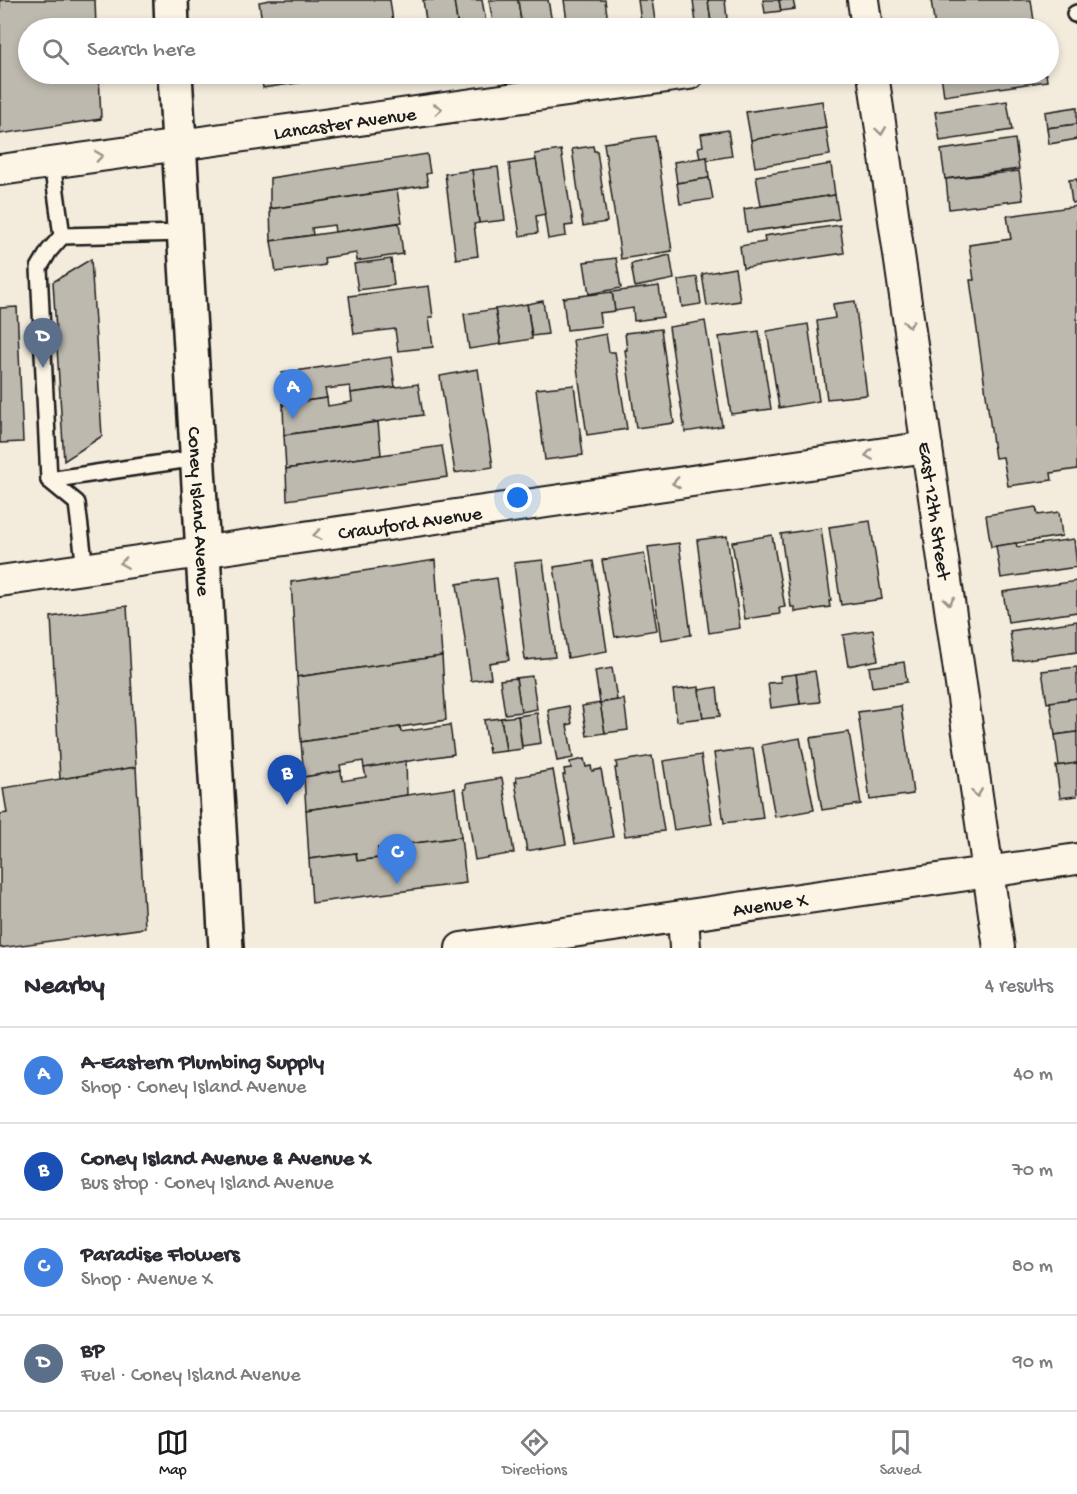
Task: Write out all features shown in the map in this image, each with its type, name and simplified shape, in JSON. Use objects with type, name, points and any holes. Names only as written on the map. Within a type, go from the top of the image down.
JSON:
[{"type":"main road","points":[[171,0],[172,18]]},
{"type":"main road","name":"Coney Island Avenue","points":[[175,84],[226,948]]},
{"type":"street","points":[[863,0],[866,18]]},
{"type":"street","name":"Lancaster Avenue","points":[[0,171],[617,84]]},
{"type":"street","name":"East 12th Street","points":[[874,84],[999,948]]},
{"type":"street","name":"Crawford Avenue","points":[[0,581],[927,447]]},
{"type":"street","name":"Avenue X","points":[[462,948],[1077,859]]},
{"type":"street","points":[[683,916],[685,948]]},
{"type":"lane","points":[[52,163],[62,236]]},
{"type":"lane","points":[[85,569],[77,503],[49,480],[39,268],[49,251],[62,236],[184,233]]},
{"type":"lane","points":[[49,480],[197,458]]},
{"type":"building","points":[[0,0],[95,0],[96,18],[18,18],[18,84],[99,84],[101,119],[0,134]]},
{"type":"building","points":[[270,0],[390,0],[392,18],[261,18],[259,2]]},
{"type":"building","points":[[423,0],[454,0],[457,18],[426,18]]},
{"type":"building","points":[[454,0],[482,0],[485,18],[457,18]]},
{"type":"building","points":[[489,0],[518,0],[521,18],[492,18]]},
{"type":"building","points":[[518,0],[548,0],[551,18],[521,18]]},
{"type":"building","points":[[564,0],[605,0],[607,18],[567,18]]},
{"type":"building","points":[[638,0],[652,0],[655,18],[641,18]]},
{"type":"building","points":[[693,0],[708,0],[710,18],[695,18]]},
{"type":"building","points":[[708,0],[725,0],[727,18],[710,18]]},
{"type":"building","points":[[763,0],[779,0],[781,11],[765,13]]},
{"type":"building","points":[[779,0],[793,0],[795,9],[781,11]]},
{"type":"building","points":[[931,0],[1031,0],[1034,18],[934,18]]},
{"type":"building","points":[[262,84],[291,84],[263,88]]},
{"type":"building","points":[[942,84],[1026,84],[944,96]]},
{"type":"building","points":[[822,101],[826,128],[751,140],[746,112]]},
{"type":"building","points":[[1007,101],[1012,130],[940,141],[935,112]]},
{"type":"building","points":[[1077,107],[1077,124],[1047,128],[1045,112]]},
{"type":"building","points":[[1077,124],[1077,139],[1049,144],[1047,128]]},
{"type":"building","points":[[826,128],[830,155],[755,167],[751,140]]},
{"type":"building","points":[[728,130],[732,156],[700,159],[698,147],[703,146],[701,134]]},
{"type":"building","points":[[655,136],[672,251],[621,259],[604,143]]},
{"type":"building","points":[[1015,139],[1019,169],[945,179],[941,150]]},
{"type":"building","points":[[593,146],[594,151],[597,151],[607,222],[583,226],[572,149]]},
{"type":"building","points":[[561,150],[573,225],[565,226],[566,236],[548,239],[535,154]]},
{"type":"building","points":[[427,154],[430,173],[426,174],[428,185],[270,209],[270,178]]},
{"type":"building","points":[[707,157],[709,178],[677,183],[674,162]]},
{"type":"building","points":[[536,160],[545,214],[536,216],[538,233],[520,236],[509,164]]},
{"type":"building","points":[[831,164],[835,195],[761,206],[756,176]]},
{"type":"building","points":[[498,167],[505,220],[479,223],[472,170]]},
{"type":"building","points":[[472,170],[479,223],[474,224],[478,256],[456,259],[445,174]]},
{"type":"building","points":[[1019,171],[1023,200],[949,209],[946,179]]},
{"type":"building","points":[[709,178],[713,199],[680,204],[677,183]]},
{"type":"building","points":[[1077,179],[1077,202],[1072,203],[1069,180]]},
{"type":"building","points":[[397,190],[402,222],[335,232],[334,225],[312,228],[313,235],[271,241],[270,209]]},
{"type":"building","points":[[835,195],[839,219],[747,232],[744,209]]},
{"type":"building","points":[[1077,206],[1077,469],[1051,473],[1052,480],[1008,486],[1003,457],[995,458],[970,280],[974,280],[969,245],[1011,239],[1007,216]]},
{"type":"building","points":[[399,223],[403,254],[357,261],[356,253],[324,258],[325,265],[276,272],[271,241]]},
{"type":"building","points":[[840,225],[844,253],[743,268],[740,246],[765,242],[764,236]]},
{"type":"building","points":[[670,255],[674,279],[635,287],[631,264]]},
{"type":"building","points":[[616,258],[621,288],[589,294],[584,262]]},
{"type":"building","points":[[91,259],[102,436],[64,461],[53,282]]},
{"type":"building","points":[[391,259],[394,285],[358,290],[354,264]]},
{"type":"building","points":[[735,268],[740,301],[707,306],[702,274]]},
{"type":"building","points":[[697,277],[701,304],[682,307],[678,280]]},
{"type":"building","points":[[429,286],[433,317],[429,317],[433,347],[398,351],[395,329],[354,334],[349,296]]},
{"type":"building","points":[[659,286],[663,317],[634,321],[633,308],[615,311],[612,292]]},
{"type":"building","points":[[612,292],[615,311],[599,313],[601,326],[567,330],[563,298]]},
{"type":"building","points":[[543,301],[548,334],[532,336],[527,304]]},
{"type":"building","points":[[855,301],[867,395],[827,399],[817,321],[835,318],[833,304]]},
{"type":"building","points":[[527,304],[532,339],[501,344],[495,309]]},
{"type":"building","points":[[17,307],[23,442],[0,443],[0,308]]},
{"type":"building","points":[[495,309],[501,344],[469,349],[464,314]]},
{"type":"building","points":[[705,321],[722,426],[685,432],[669,327]]},
{"type":"building","points":[[808,324],[819,401],[779,408],[767,331]]},
{"type":"building","points":[[661,329],[674,423],[636,428],[625,350],[627,350],[625,333]]},
{"type":"building","points":[[759,331],[771,409],[731,414],[719,337]]},
{"type":"building","points":[[606,334],[609,352],[615,352],[627,429],[587,435],[573,340]]},
{"type":"building","points":[[391,357],[395,387],[351,393],[350,386],[325,389],[327,398],[283,404],[282,373]]},
{"type":"building","points":[[478,369],[493,467],[455,473],[440,376]]},
{"type":"building","points":[[418,384],[423,415],[284,435],[283,404],[327,398],[328,406],[352,402],[351,393]]},
{"type":"building","points":[[574,385],[583,455],[545,460],[536,389]]},
{"type":"building","points":[[378,422],[381,455],[286,469],[284,435]]},
{"type":"building","points":[[442,446],[447,477],[287,500],[286,469]]},
{"type":"building","points":[[1036,507],[1038,515],[1059,512],[1062,536],[991,547],[986,515]]},
{"type":"building","points":[[870,521],[882,599],[841,605],[829,527]]},
{"type":"building","points":[[821,528],[830,607],[795,612],[795,607],[791,607],[781,534]]},
{"type":"building","points":[[772,535],[785,607],[779,608],[780,614],[745,619],[732,542]]},
{"type":"building","points":[[727,536],[740,628],[709,633],[697,540]]},
{"type":"building","points":[[1074,539],[1077,567],[1001,578],[996,546],[1016,543],[1017,547]]},
{"type":"building","points":[[679,543],[691,635],[661,640],[648,547]]},
{"type":"building","points":[[644,553],[657,630],[615,637],[602,560]]},
{"type":"building","points":[[435,560],[442,656],[297,677],[291,582]]},
{"type":"building","points":[[543,560],[555,657],[525,660],[514,563]]},
{"type":"building","points":[[593,561],[607,651],[568,658],[554,567]]},
{"type":"building","points":[[497,578],[509,660],[489,663],[491,678],[471,681],[457,584]]},
{"type":"building","points":[[1077,581],[1077,612],[1008,622],[1003,592]]},
{"type":"building","points":[[127,606],[136,767],[60,779],[51,617]]},
{"type":"building","points":[[1077,621],[1077,652],[1014,661],[1010,631]]},
{"type":"building","points":[[873,630],[878,660],[848,666],[843,635]]},
{"type":"building","points":[[442,656],[446,720],[301,742],[297,677]]},
{"type":"building","points":[[904,662],[907,682],[872,687],[869,667]]},
{"type":"building","points":[[1077,667],[1077,698],[1047,703],[1042,671]]},
{"type":"building","points":[[612,668],[617,700],[600,703],[595,671]]},
{"type":"building","points":[[815,671],[820,702],[800,704],[796,674]]},
{"type":"building","points":[[796,674],[800,704],[771,708],[768,683],[781,682],[780,676]]},
{"type":"building","points":[[532,676],[537,709],[521,712],[516,678]]},
{"type":"building","points":[[516,678],[521,712],[505,714],[500,680]]},
{"type":"building","points":[[699,687],[703,718],[677,721],[673,690]]},
{"type":"building","points":[[717,687],[720,716],[703,718],[699,690]]},
{"type":"building","points":[[1077,698],[1077,732],[1055,735],[1050,702]]},
{"type":"building","points":[[624,699],[628,730],[605,733],[600,703]]},
{"type":"building","points":[[600,703],[605,733],[587,736],[582,706]]},
{"type":"building","points":[[569,706],[572,724],[567,725],[573,758],[557,761],[548,710]]},
{"type":"building","points":[[901,706],[913,794],[870,800],[858,712]]},
{"type":"building","points":[[537,713],[541,743],[522,746],[518,716]]},
{"type":"building","points":[[518,716],[522,749],[506,751],[501,718]]},
{"type":"building","points":[[501,718],[506,751],[489,753],[484,720]]},
{"type":"building","points":[[450,725],[454,754],[364,768],[363,761],[340,765],[341,771],[304,777],[301,742],[400,727],[401,732]]},
{"type":"building","points":[[849,732],[861,804],[822,810],[810,738]]},
{"type":"building","points":[[1077,732],[1077,763],[1059,766],[1055,735]]},
{"type":"building","points":[[800,738],[814,810],[775,817],[762,745]]},
{"type":"building","points":[[753,748],[763,818],[724,823],[714,753]]},
{"type":"building","points":[[701,755],[712,824],[674,830],[663,761]]},
{"type":"building","points":[[652,756],[664,831],[625,836],[616,762]]},
{"type":"building","points":[[584,759],[586,767],[591,766],[592,771],[601,769],[613,837],[575,844],[563,775],[565,775],[564,769],[571,768],[570,762]]},
{"type":"building","points":[[406,761],[407,795],[306,810],[304,777],[341,771],[342,781],[366,777],[364,768]]},
{"type":"building","points":[[1077,763],[1077,796],[1060,798],[1056,766]]},
{"type":"building","points":[[136,767],[145,928],[0,948],[0,814],[7,813],[3,788]]},
{"type":"building","points":[[553,770],[566,844],[527,851],[516,777]]},
{"type":"building","points":[[502,778],[514,853],[475,860],[464,789],[466,789],[466,784]]},
{"type":"building","points":[[455,788],[461,837],[378,848],[379,858],[357,861],[356,853],[309,859],[306,810]]},
{"type":"building","points":[[461,837],[466,883],[312,903],[309,859],[356,853],[357,861],[379,858],[378,848]]},
{"type":"place","name":"BP","points":[[43,368]]},
{"type":"place","name":"A-Eastern Plumbing Supply","points":[[293,419]]},
{"type":"place","name":"Coney Island Avenue & Avenue X","points":[[287,805]]},
{"type":"place","name":"Paradise Flowers","points":[[397,884]]}]
